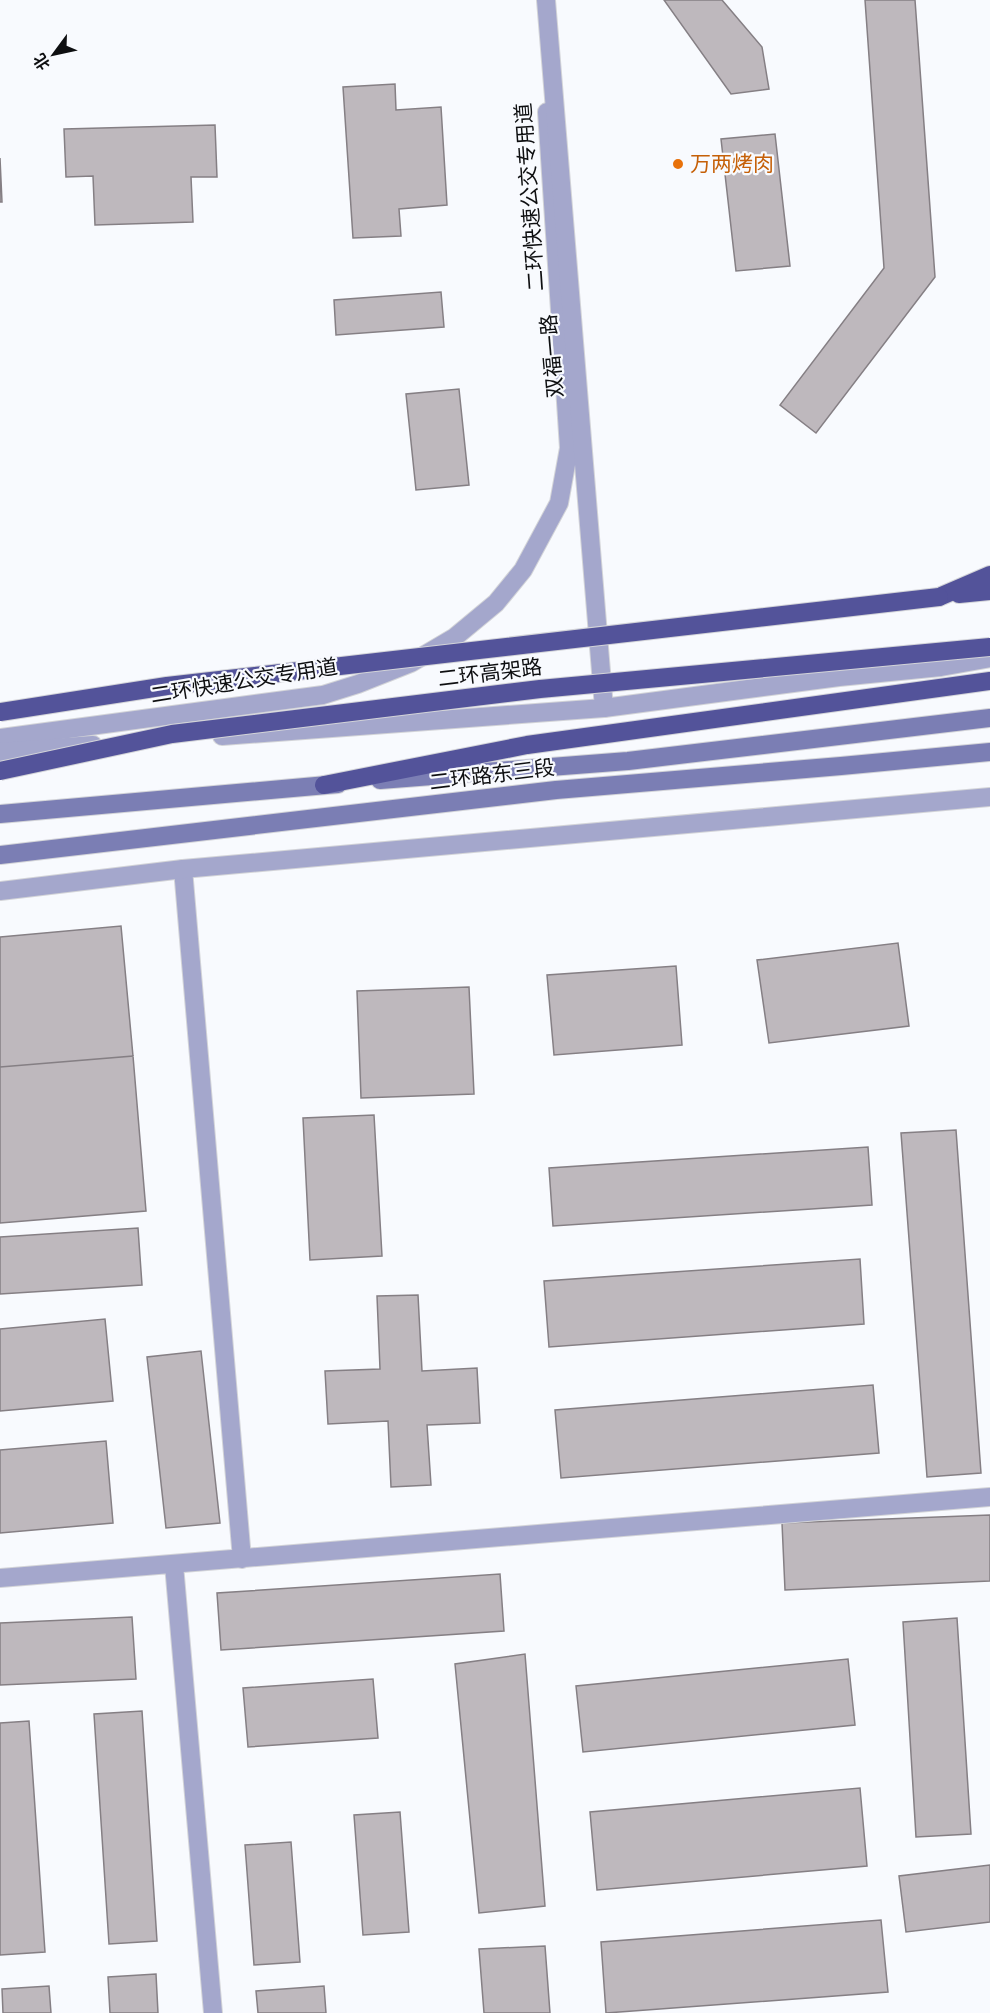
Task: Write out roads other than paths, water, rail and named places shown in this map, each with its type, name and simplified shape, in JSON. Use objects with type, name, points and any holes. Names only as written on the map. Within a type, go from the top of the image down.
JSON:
[{"type":"highway","points":[[939,597],[990,575]]},
{"type":"highway","name":"二环高架路","points":[[0,712],[167,686],[990,591]]},
{"type":"highway","name":"二环高架路","points":[[0,771],[195,731],[563,687],[990,647]]},
{"type":"highway","points":[[324,785],[527,745],[990,681]]},
{"type":"main road","name":"二环路东三段","points":[[0,813],[628,761],[990,718]]},
{"type":"main road","name":"二环路东三段","points":[[0,855],[556,790],[990,752]]},
{"type":"street","name":"二环快速公交专用道","points":[[0,738],[323,695],[350,687],[411,663],[455,637],[496,603],[524,570],[559,503],[568,448],[538,0]]},
{"type":"street","name":"双福一路","points":[[546,0],[604,708]]},
{"type":"street","points":[[0,752],[604,708],[839,677],[941,667],[990,658]]},
{"type":"street","points":[[0,891],[183,869],[990,797]]},
{"type":"street","points":[[183,869],[242,1559]]},
{"type":"street","points":[[0,1578],[990,1497]]},
{"type":"street","points":[[174,1565],[213,2013]]},
{"type":"place","name":"万两烤肉","points":[[678,164]]}]
